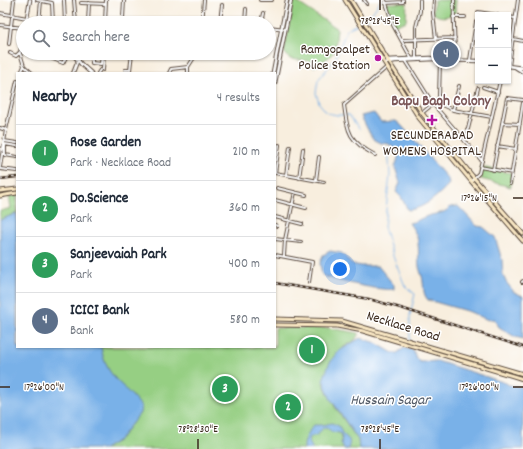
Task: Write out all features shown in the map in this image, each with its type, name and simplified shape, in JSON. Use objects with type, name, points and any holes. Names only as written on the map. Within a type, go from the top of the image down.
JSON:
[{"type":"main road","points":[[345,0],[419,118],[523,241]]},
{"type":"main road","points":[[351,0],[422,113],[474,178],[523,234]]},
{"type":"main road","points":[[0,191],[16,189]]},
{"type":"main road","points":[[0,196],[16,193]]},
{"type":"main road","name":"Necklace Road","points":[[276,319],[339,320],[405,338],[523,374]]},
{"type":"main road","points":[[337,326],[339,320]]},
{"type":"main road","name":"Necklace Road","points":[[276,325],[337,326],[363,331],[523,380]]},
{"type":"street","points":[[10,44],[14,0]]},
{"type":"street","points":[[27,16],[30,0]]},
{"type":"street","points":[[37,0],[52,1],[53,16]]},
{"type":"street","points":[[64,0],[65,16]]},
{"type":"street","points":[[74,0],[75,16]]},
{"type":"street","points":[[105,16],[106,0]]},
{"type":"street","points":[[123,16],[124,0]]},
{"type":"street","points":[[203,16],[204,0]]},
{"type":"street","points":[[260,0],[272,0]]},
{"type":"street","points":[[276,56],[287,0]]},
{"type":"street","points":[[276,78],[291,0]]},
{"type":"street","points":[[364,0],[367,4]]},
{"type":"street","points":[[403,0],[403,2],[385,1],[393,25],[411,58]]},
{"type":"street","points":[[416,58],[416,27],[420,10],[420,0]]},
{"type":"street","points":[[434,0],[433,13],[436,39]]},
{"type":"street","points":[[454,0],[453,18],[455,60]]},
{"type":"street","points":[[511,52],[518,0]]},
{"type":"street","points":[[40,16],[41,1]]},
{"type":"street","points":[[81,3],[106,4]]},
{"type":"street","points":[[88,16],[89,3]]},
{"type":"street","points":[[221,16],[222,5]]},
{"type":"street","points":[[246,9],[246,16]]},
{"type":"street","points":[[0,13],[17,16]]},
{"type":"street","points":[[453,18],[465,17]]},
{"type":"street","points":[[511,17],[515,18]]},
{"type":"street","points":[[0,25],[16,27]]},
{"type":"street","points":[[276,28],[285,29]]},
{"type":"street","points":[[470,60],[475,28]]},
{"type":"street","points":[[401,40],[455,38]]},
{"type":"street","points":[[513,39],[523,41]]},
{"type":"street","points":[[10,53],[16,56]]},
{"type":"street","points":[[375,155],[362,148],[350,137],[346,126],[344,105],[388,61],[411,58],[475,61]]},
{"type":"street","points":[[388,61],[434,59]]},
{"type":"street","points":[[22,60],[24,66],[31,72]]},
{"type":"street","points":[[56,60],[64,63],[65,60]]},
{"type":"street","points":[[92,60],[92,63],[102,64]]},
{"type":"street","points":[[99,72],[101,70],[102,60]]},
{"type":"street","points":[[125,70],[130,70],[131,60]]},
{"type":"street","points":[[188,72],[188,67],[192,60]]},
{"type":"street","points":[[273,72],[275,60]]},
{"type":"street","points":[[406,60],[433,104],[482,161]]},
{"type":"street","points":[[422,113],[438,99],[440,60]]},
{"type":"street","points":[[74,72],[79,61],[90,72]]},
{"type":"street","points":[[21,72],[24,66]]},
{"type":"street","points":[[511,66],[523,68]]},
{"type":"street","points":[[170,72],[171,69],[188,67]]},
{"type":"street","points":[[515,67],[523,72]]},
{"type":"street","points":[[471,181],[479,173],[499,84]]},
{"type":"street","points":[[16,85],[4,143],[5,155],[16,156]]},
{"type":"street","points":[[453,110],[459,86]]},
{"type":"street","points":[[461,138],[468,129],[478,88]]},
{"type":"street","points":[[483,88],[498,92]]},
{"type":"street","points":[[493,170],[507,98],[523,100]]},
{"type":"street","points":[[438,99],[444,106],[453,110],[492,117]]},
{"type":"street","points":[[510,184],[523,103]]},
{"type":"street","points":[[439,111],[444,106]]},
{"type":"street","points":[[502,123],[520,124]]},
{"type":"street","points":[[0,128],[6,130]]},
{"type":"street","points":[[4,143],[16,145]]},
{"type":"street","points":[[4,143],[1,150],[0,168],[16,171]]},
{"type":"street","points":[[276,164],[278,145]]},
{"type":"street","points":[[497,146],[516,149]]},
{"type":"street","points":[[286,175],[290,147]]},
{"type":"street","points":[[299,178],[303,149]]},
{"type":"street","points":[[316,180],[319,157]]},
{"type":"street","points":[[480,167],[512,173]]},
{"type":"street","points":[[276,173],[324,182]]},
{"type":"street","points":[[277,188],[306,195]]},
{"type":"street","points":[[284,256],[285,240],[293,204],[294,192]]},
{"type":"street","points":[[276,200],[306,208]]},
{"type":"street","points":[[276,217],[302,224]]},
{"type":"street","points":[[276,239],[301,242]]},
{"type":"street","points":[[276,255],[312,262],[309,282]]},
{"type":"green space","points":[[294,0],[337,29],[335,51],[328,58],[314,67],[309,61],[290,59],[284,52]]},
{"type":"green space","points":[[434,0],[456,0],[455,13],[444,17],[436,15],[433,13]]},
{"type":"green space","points":[[386,3],[407,3],[406,21],[394,26]]},
{"type":"green space","points":[[481,167],[511,173],[511,187],[481,179]]},
{"type":"green space","points":[[16,195],[16,213],[0,220],[0,211],[11,208],[9,196]]},
{"type":"green space","points":[[276,328],[329,328],[359,333],[353,341],[337,352],[334,356],[329,364],[323,383],[335,407],[358,440],[359,449],[105,449],[119,440],[140,413],[132,397],[111,375],[103,358],[101,348],[276,348]]},
{"type":"water","points":[[374,113],[381,122],[396,121],[401,125],[448,179],[449,184],[436,197],[420,207],[408,210],[401,197],[396,192],[400,183],[395,167],[398,152],[389,144],[381,143],[375,140],[361,116]]},
{"type":"water","points":[[458,206],[477,226],[483,227],[495,237],[502,260],[503,275],[506,282],[514,292],[523,296],[523,339],[515,337],[499,327],[494,319],[488,320],[470,312],[428,300],[425,296],[423,278],[419,267],[418,240],[409,223],[442,213],[450,207]]},
{"type":"water","points":[[16,213],[16,348],[101,348],[103,358],[111,373],[141,406],[140,413],[119,440],[105,449],[0,449],[0,220]]},
{"type":"water","points":[[330,251],[342,253],[351,264],[378,266],[394,285],[394,289],[380,289],[358,285],[322,275],[320,263],[323,255]]},
{"type":"water","name":"Hussain Sagar","points":[[360,338],[374,342],[393,353],[397,353],[404,348],[413,350],[416,358],[420,362],[437,361],[509,385],[523,387],[523,449],[359,449],[358,440],[330,398],[323,380],[329,364],[339,351]]},
{"type":"water","points":[[332,423],[339,426],[342,433],[349,440],[350,443],[348,449],[344,449],[341,444],[342,436],[340,433],[332,432],[326,427],[323,428],[317,435],[310,437],[309,442],[313,449],[304,449],[304,443],[314,425]]},
{"type":"waterway","points":[[365,20],[368,19],[381,0]]},
{"type":"waterway","points":[[359,129],[349,115],[327,113],[319,103],[316,93],[318,80],[335,59],[347,29],[362,22]]},
{"type":"waterway","points":[[388,147],[390,175],[384,227],[394,259],[405,286],[415,294],[410,315],[410,340]]},
{"type":"railway","points":[[0,179],[16,177]]},
{"type":"railway","points":[[276,283],[369,299],[523,347]]},
{"type":"place","name":"ICICI Bank","points":[[446,54]]},
{"type":"place","name":"Ramgopalpet Police Station","points":[[378,58]]},
{"type":"place","name":"SECUNDERABAD WOMENS HOSPITAL","points":[[432,120]]},
{"type":"place","name":"Rose Garden","points":[[312,350]]},
{"type":"place","name":"Sanjeevaiah Park","points":[[225,389]]},
{"type":"place","name":"Do.Science","points":[[288,407]]},
{"type":"district","name":"Bapu Bagh Colony","points":[[441,102]]}]
